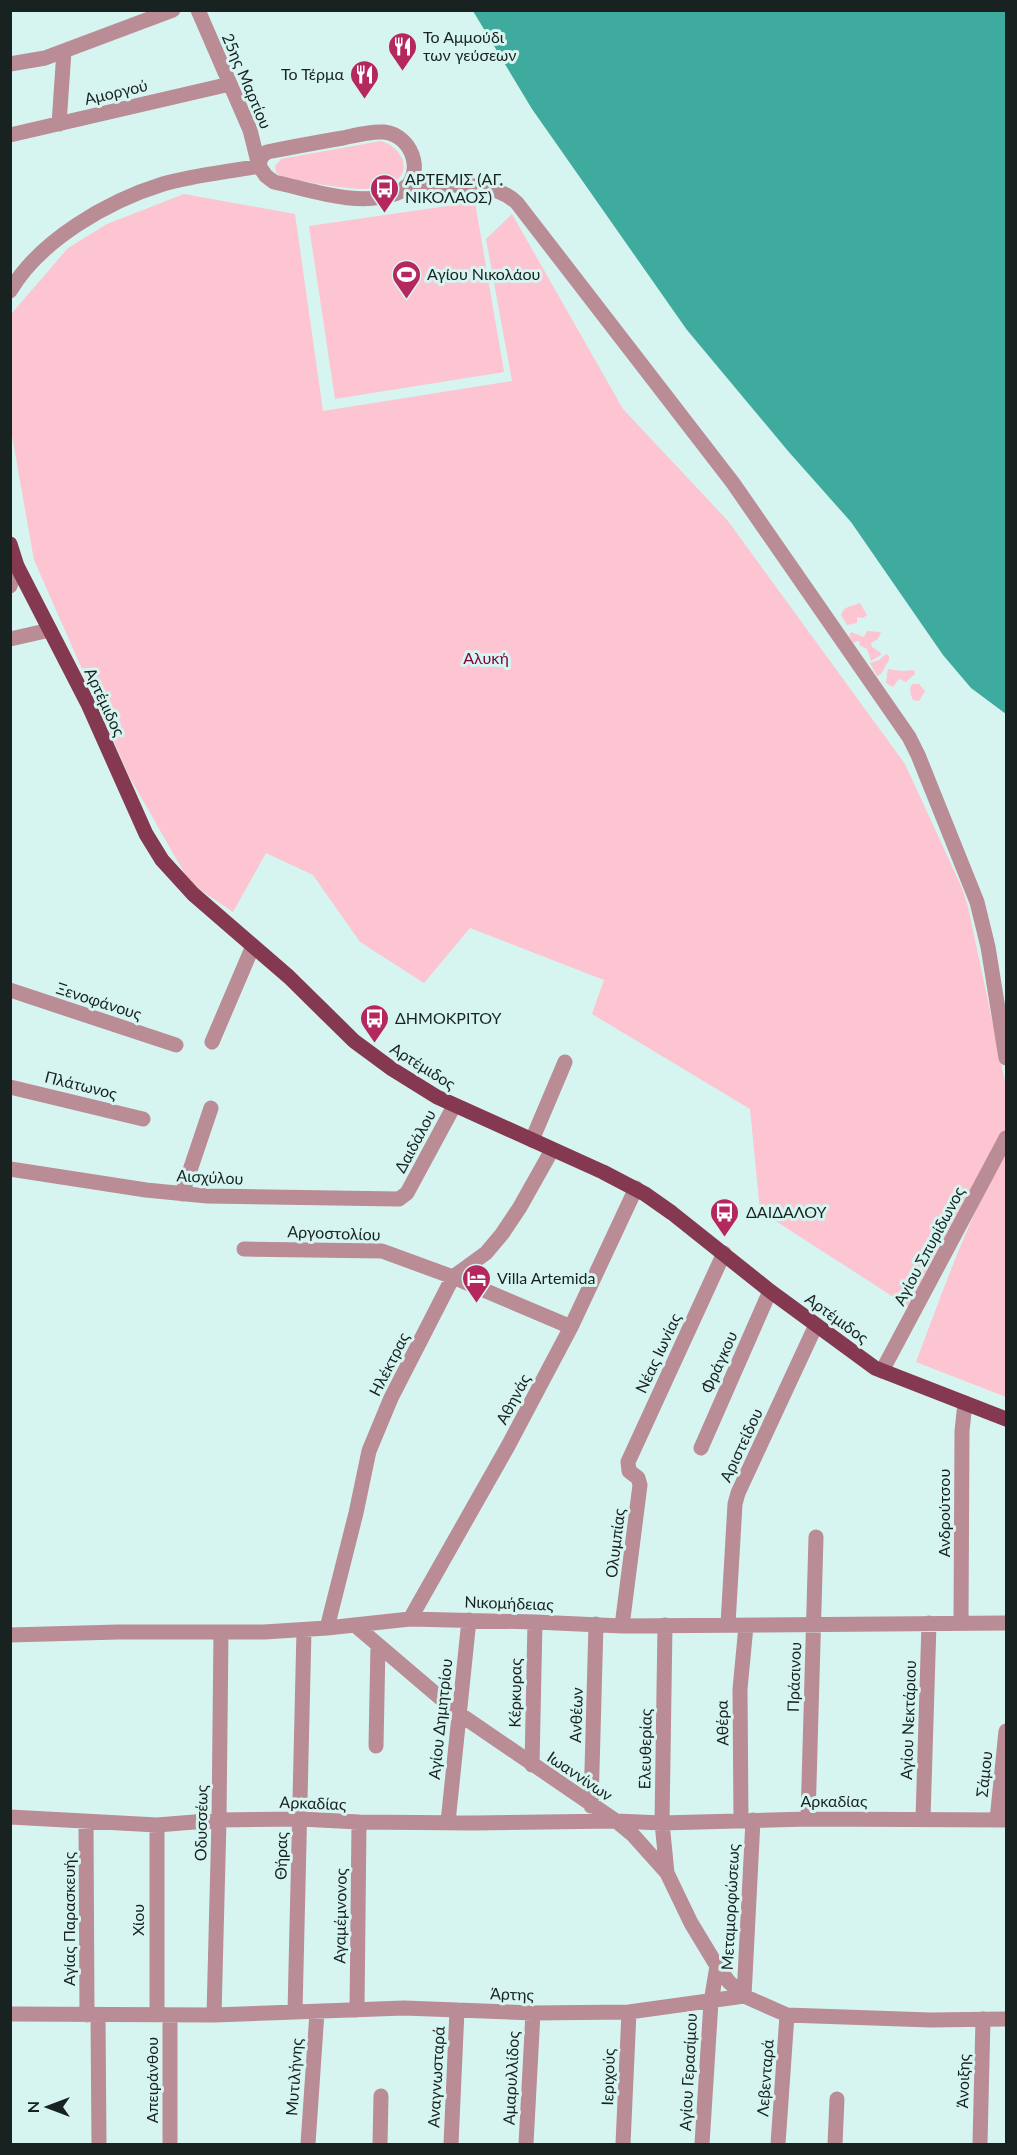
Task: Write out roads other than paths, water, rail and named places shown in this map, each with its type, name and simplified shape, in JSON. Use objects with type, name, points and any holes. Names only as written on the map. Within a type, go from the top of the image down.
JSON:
[{"type":"main road","name":"Αρτέμιδος","points":[[10,544],[17,566],[88,704],[131,803],[157,853],[173,874],[193,894],[289,977],[354,1041],[410,1081],[454,1106],[636,1188],[871,1365],[1006,1419]]},
{"type":"street","points":[[10,65],[45,58],[173,10]]},
{"type":"street","name":"25ης Μαρτίου","points":[[198,10],[250,130],[259,166]]},
{"type":"street","points":[[59,124],[64,51]]},
{"type":"street","name":"Αμοργού","points":[[10,135],[230,84]]},
{"type":"street","points":[[384,132],[395,135],[411,149],[414,170],[405,187],[397,193],[381,197],[355,199],[274,182],[266,177],[259,166],[261,157],[267,152],[384,132]]},
{"type":"street","points":[[10,291],[30,266],[69,229],[127,198],[164,184],[259,166]]},
{"type":"street","points":[[405,187],[486,186],[505,193],[517,203],[733,483],[887,705],[918,755],[970,881],[988,947],[1006,1058]]},
{"type":"street","points":[[10,586],[17,566]]},
{"type":"street","points":[[10,639],[50,630]]},
{"type":"street","points":[[212,1042],[253,946]]},
{"type":"street","name":"Ξενοφάνους","points":[[10,990],[176,1045]]},
{"type":"street","points":[[532,1140],[566,1062]]},
{"type":"street","name":"Πλάτωνος","points":[[10,1087],[143,1119]]},
{"type":"street","name":"Δαιδάλου","points":[[407,1193],[454,1106]]},
{"type":"street","points":[[182,1194],[211,1108]]},
{"type":"street","name":"Αγίου Σπυρίδωνος","points":[[882,1371],[1006,1138]]},
{"type":"street","name":"Ηλέκτρας","points":[[327,1628],[369,1451],[391,1398],[453,1277],[486,1253],[502,1234],[520,1208],[552,1150]]},
{"type":"street","name":"Αισχύλου","points":[[10,1169],[86,1182],[182,1194],[242,1197],[399,1198],[407,1193]]},
{"type":"street","name":"Αθηνάς","points":[[410,1619],[508,1446],[571,1327],[636,1188]]},
{"type":"street","name":"Αργοστολίου","points":[[244,1249],[382,1251],[453,1277],[571,1327]]},
{"type":"street","name":"Νέας Ιωνίας","points":[[627,1468],[724,1253]]},
{"type":"street","name":"Φράγκου","points":[[700,1448],[770,1291]]},
{"type":"street","name":"Αριστείδου","points":[[728,1624],[734,1515],[738,1493],[816,1325]]},
{"type":"street","name":"Ανδρούτσου","points":[[961,1623],[962,1431],[965,1403]]},
{"type":"street","name":"Ολυμπίας","points":[[622,1626],[640,1485],[638,1478],[627,1468]]},
{"type":"street","name":"Πράσινου","points":[[808,1818],[816,1537]]},
{"type":"street","name":"Νικομήδειας","points":[[10,1635],[304,1630],[410,1619],[622,1626],[1006,1623]]},
{"type":"street","name":"Αγίου Δημητρίου","points":[[448,1822],[469,1620]]},
{"type":"street","name":"Κέρκυρας","points":[[532,1765],[535,1622]]},
{"type":"street","name":"Αγίου Νεκτάριου","points":[[923,1818],[928,1623]]},
{"type":"street","name":"Ανθέων","points":[[591,1806],[596,1624]]},
{"type":"street","name":"Ελευθερίας","points":[[665,1625],[662,1822],[667,1873]]},
{"type":"street","name":"Ιωαννίνων","points":[[356,1626],[458,1713],[633,1835],[667,1873],[691,1923],[717,1966],[744,1996]]},
{"type":"street","name":"Αθέρα","points":[[746,1626],[740,1689],[747,1820]]},
{"type":"street","name":"Θήρας","points":[[295,2012],[304,1630]]},
{"type":"street","name":"Οδυσσέως","points":[[214,2015],[221,1632]]},
{"type":"street","points":[[376,1746],[378,1645]]},
{"type":"street","name":"Σάμου","points":[[1002,1820],[1006,1731]]},
{"type":"street","name":"Αρκαδίας","points":[[10,1817],[157,1825],[219,1820],[300,1819],[359,1822],[662,1822],[808,1818],[1002,1820]]},
{"type":"street","name":"Μεταμορφώσεως","points":[[744,1996],[747,1820]]},
{"type":"street","name":"Αγίας Παρασκευής","points":[[86,1822],[92,2016],[99,2145]]},
{"type":"street","name":"Αγαμέμνονος","points":[[357,2010],[359,1822]]},
{"type":"street","name":"Χίου","points":[[157,1825],[163,2015]]},
{"type":"street","points":[[711,2002],[717,1966]]},
{"type":"street","points":[[744,1996],[787,2015],[930,2020],[1006,2019]]},
{"type":"street","name":"Άρτης","points":[[10,2014],[214,2015],[404,2008],[533,2013],[628,2012],[744,1996]]},
{"type":"street","name":"Αγίου Γερασίμου","points":[[702,2145],[711,2002]]},
{"type":"street","name":"Αναγνωσταρά","points":[[451,2145],[457,2010]]},
{"type":"street","name":"Μυτιλήνης","points":[[308,2145],[317,2012]]},
{"type":"street","name":"Ιεριχούς","points":[[623,2145],[628,2012]]},
{"type":"street","name":"Αμαρυλλίδος","points":[[526,2145],[533,2013]]},
{"type":"street","name":"Απειράνθου","points":[[163,2015],[170,2145]]},
{"type":"street","name":"Λεβενταρά","points":[[778,2145],[787,2015]]},
{"type":"street","name":"Άνοιξης","points":[[980,2145],[983,2019]]},
{"type":"street","points":[[380,2145],[381,2096]]},
{"type":"street","points":[[835,2145],[837,2099]]},
{"type":"place","name":"Το Αμμούδι των γεύσεων","points":[[402,72]]},
{"type":"place","name":"Το Τέρμα","points":[[365,100]]},
{"type":"place","name":"ΑΡΤΕΜΙΣ (ΑΓ. ΝΙΚΟΛΑΟΣ)","points":[[384,214]]},
{"type":"place","name":"Αγίου Νικολάου","points":[[406,300]]},
{"type":"place","name":"ΔΗΜΟΚΡΙΤΟΥ","points":[[374,1044]]},
{"type":"place","name":"ΔΑΙΔΑΛΟΥ","points":[[725,1238]]},
{"type":"place","name":"Villa Artemida","points":[[476,1304]]},
{"type":"park label","name":"Αλυκή","points":[[486,658]]}]
